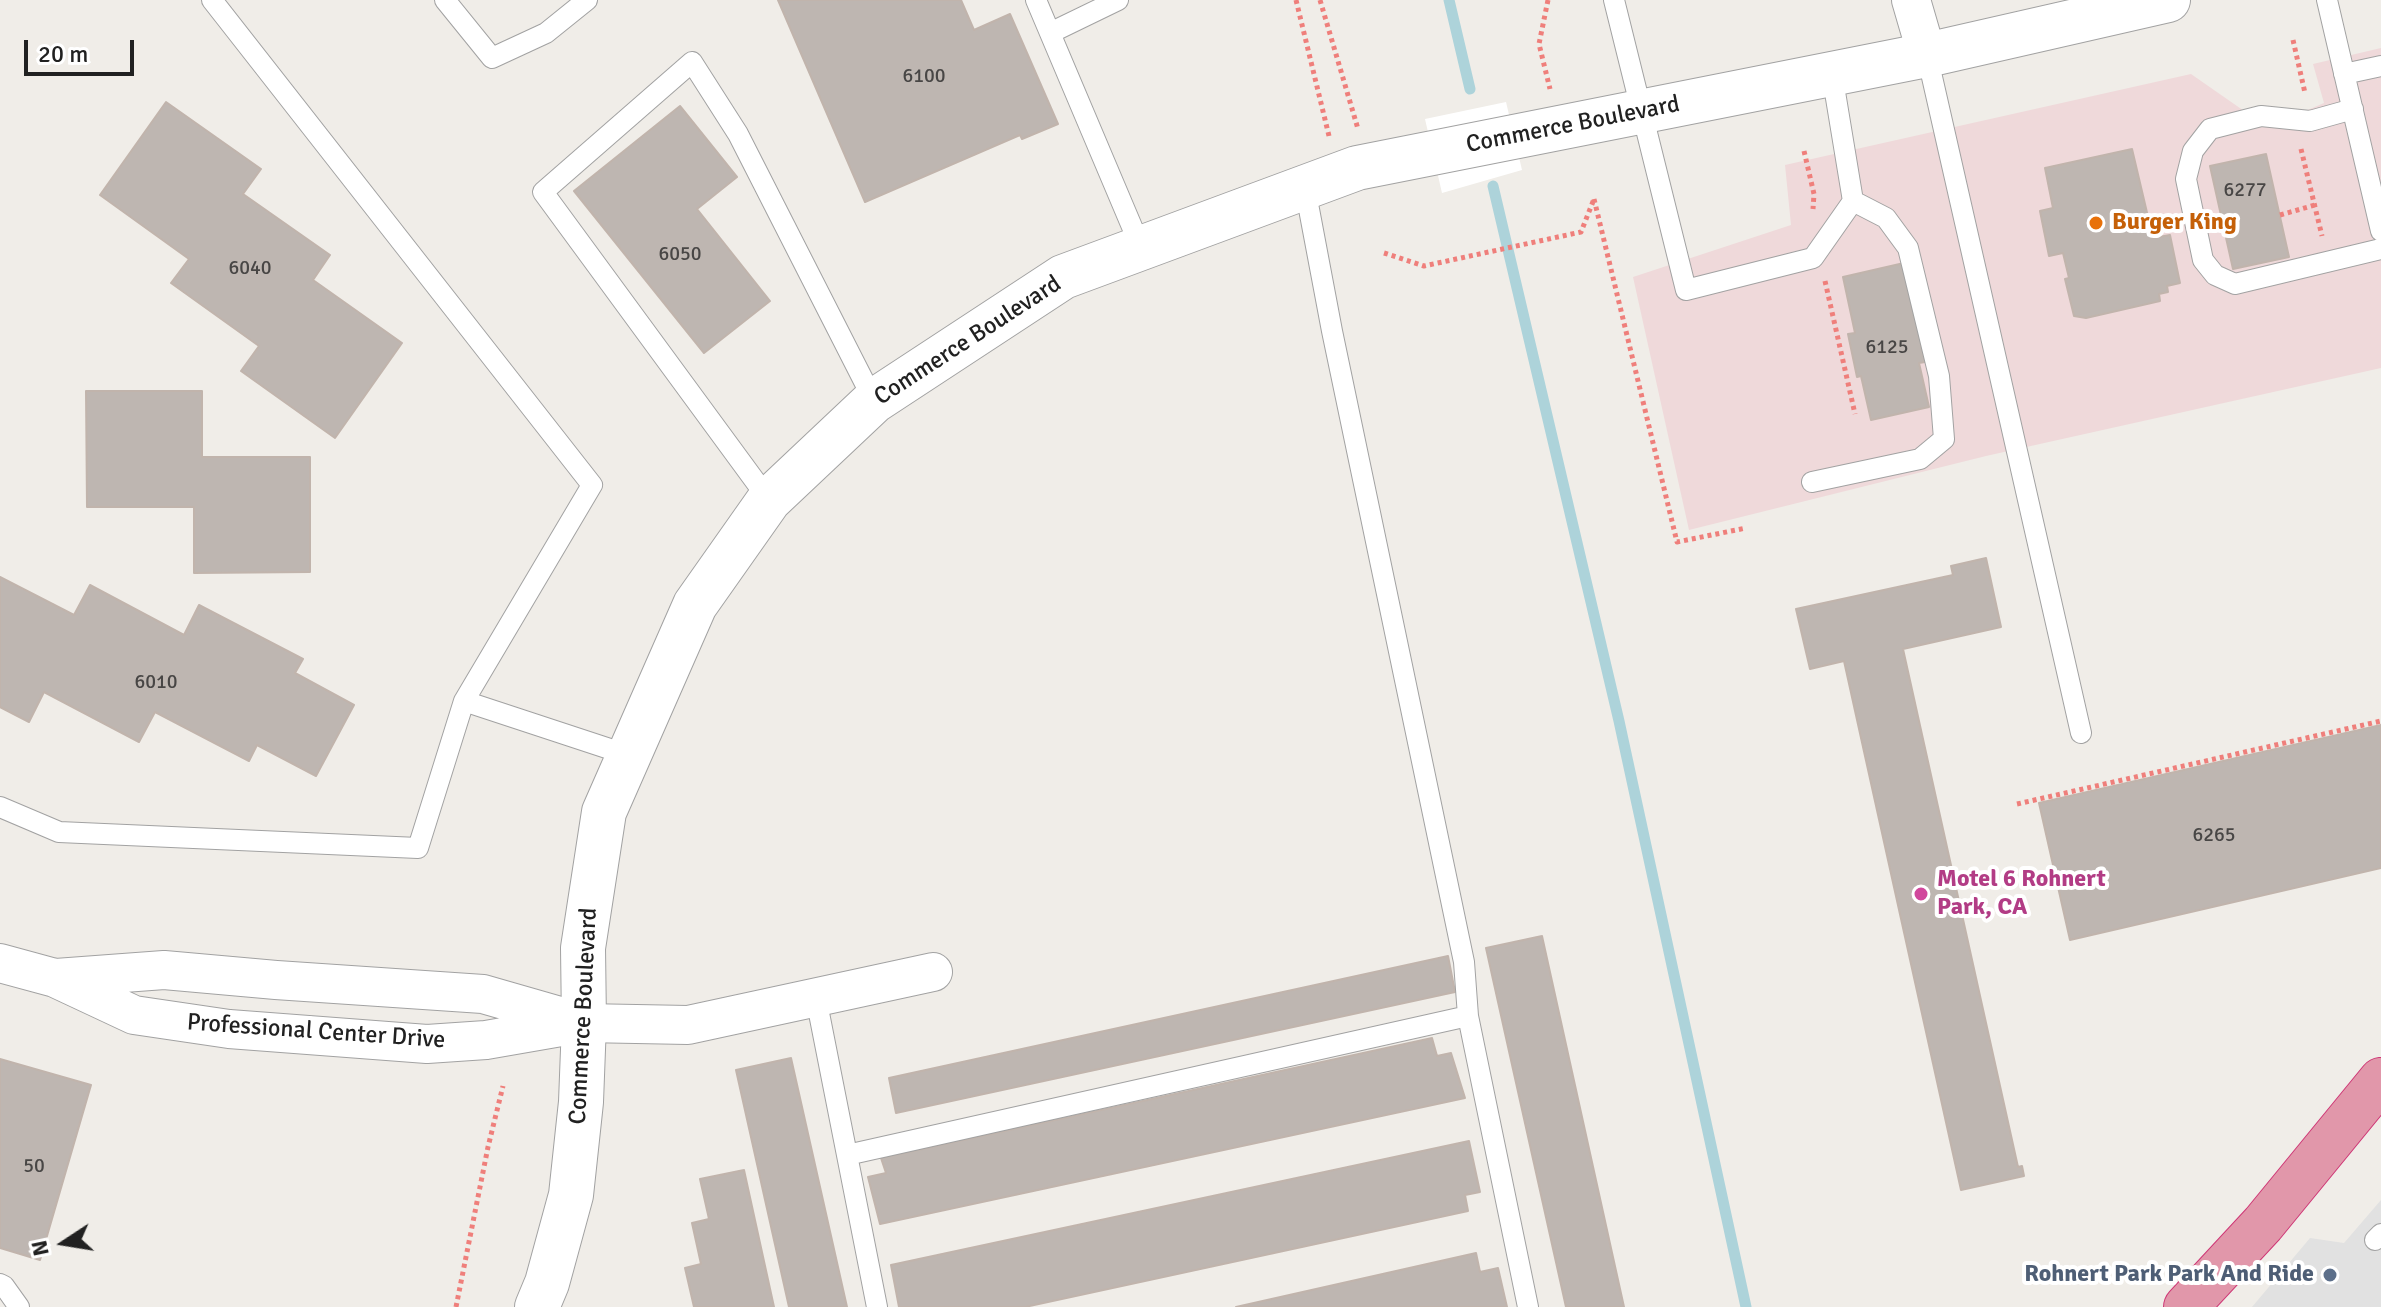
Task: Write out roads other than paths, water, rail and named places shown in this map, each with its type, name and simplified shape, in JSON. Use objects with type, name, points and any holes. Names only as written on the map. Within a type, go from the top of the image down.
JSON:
[{"type":"highway","points":[[2186,1307],[2263,1224],[2381,1080]]},
{"type":"street","points":[[1911,0],[1927,55]]},
{"type":"street","name":"Commerce Boulevard","points":[[537,1307],[547,1283],[571,1195],[581,1102],[583,948],[604,812],[695,605],[769,500],[874,401],[1063,277],[1357,168],[1927,55],[2168,0]]},
{"type":"street","name":"Professional Center Drive","points":[[0,963],[55,978],[134,1015],[229,1029],[427,1044],[486,1040],[584,1023],[688,1025],[933,972]]},
{"type":"street","name":"Professional Center Drive","points":[[55,978],[164,970],[483,994],[584,1023]]},
{"type":"lane","points":[[0,807],[59,832],[418,848],[464,701],[592,485],[212,0]]},
{"type":"lane","points":[[445,0],[492,58],[546,33],[587,0]]},
{"type":"lane","points":[[1036,0],[1141,248]]},
{"type":"lane","points":[[1050,33],[1118,0]]},
{"type":"lane","points":[[1614,0],[1686,290],[1813,258],[1853,201],[1832,74]]},
{"type":"lane","points":[[2327,0],[2381,231]]},
{"type":"lane","points":[[1927,55],[2081,733]]},
{"type":"lane","points":[[769,500],[543,192],[692,62],[738,134],[874,401]]},
{"type":"lane","points":[[2344,74],[2381,66]]},
{"type":"lane","points":[[2353,109],[2310,121],[2261,116],[2210,129],[2193,151],[2186,179],[2203,260],[2215,275],[2235,284],[2381,249]]},
{"type":"lane","points":[[1305,188],[1464,962],[1468,1016],[1528,1307]]},
{"type":"lane","points":[[1812,482],[1920,459],[1944,439],[1939,376],[1908,248],[1886,218],[1853,201]]},
{"type":"lane","points":[[464,701],[628,755]]},
{"type":"lane","points":[[816,998],[877,1307]]},
{"type":"lane","points":[[847,1155],[1468,1016]]},
{"type":"lane","points":[[0,1284],[19,1307]]},
{"type":"waterway","points":[[1449,0],[1470,89]]},
{"type":"waterway","points":[[1493,186],[1619,721],[1746,1307]]},
{"type":"place","name":"Burger King","points":[[2096,223]]},
{"type":"place","name":"Motel 6 Rohnert Park, CA","points":[[1921,894]]},
{"type":"place","name":"Rohnert Park Park And Ride","points":[[2330,1275]]}]
